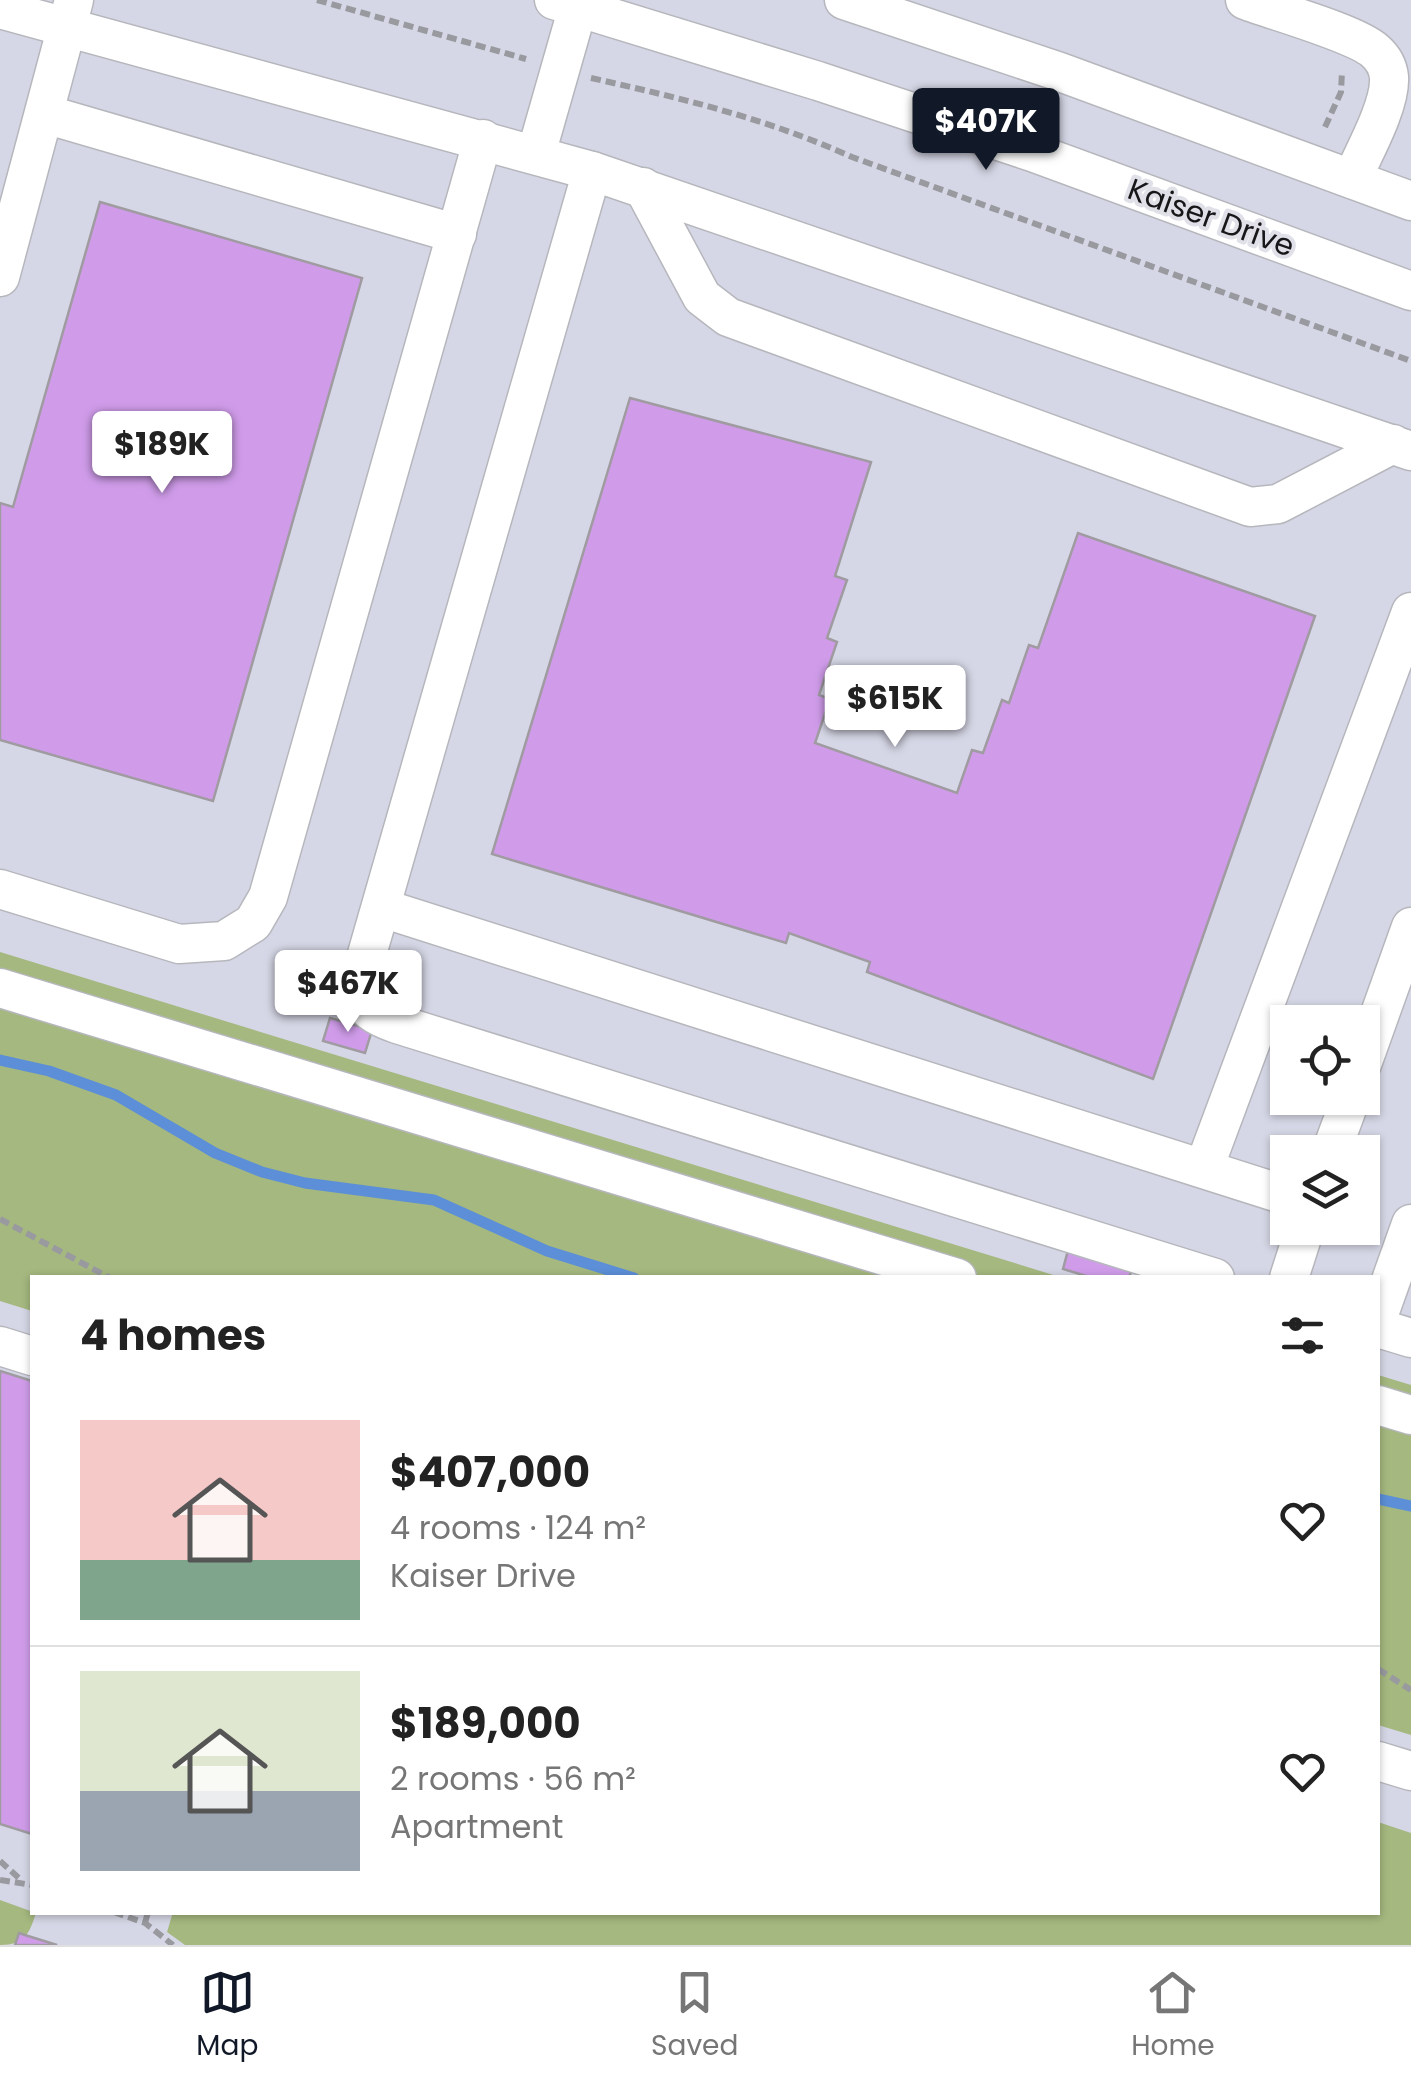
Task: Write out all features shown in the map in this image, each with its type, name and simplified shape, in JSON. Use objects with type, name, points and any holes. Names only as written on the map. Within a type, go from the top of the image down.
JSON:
[{"type":"street","points":[[844,0],[1060,72],[1411,201]]},
{"type":"street","points":[[1245,0],[1352,38],[1372,48],[1384,60],[1389,76],[1388,93],[1352,179]]},
{"type":"street","points":[[536,154],[560,70],[570,2]]},
{"type":"street","name":"Kaiser Drive","points":[[570,2],[1032,152],[1411,291]]},
{"type":"street","points":[[0,8],[71,15],[592,170],[1402,448]]},
{"type":"street","points":[[0,277],[71,15]]},
{"type":"street","points":[[45,114],[457,234]]},
{"type":"street","points":[[0,889],[179,944],[224,942],[253,923],[268,898],[483,139]]},
{"type":"street","points":[[592,170],[357,989],[361,1003],[381,1019],[1205,1275]]},
{"type":"street","points":[[643,187],[702,297],[728,317],[1250,507],[1278,504],[1402,448]]},
{"type":"street","points":[[1204,1168],[1411,612]]},
{"type":"street","points":[[382,908],[1270,1190]]},
{"type":"street","points":[[1380,1014],[1411,927]]},
{"type":"street","points":[[0,988],[947,1275]]},
{"type":"street","points":[[1380,1311],[1410,1227]]},
{"type":"street","points":[[1291,1275],[1301,1245]]},
{"type":"street","points":[[1380,1329],[1411,1338]]},
{"type":"street","points":[[0,1346],[30,1355]]},
{"type":"street","points":[[1380,1406],[1411,1415]]},
{"type":"street","points":[[1380,1762],[1411,1771]]},
{"type":"path","points":[[316,0],[560,70],[778,126],[870,164],[1411,360]]},
{"type":"path","points":[[1325,126],[1341,92],[1343,65]]},
{"type":"path","points":[[0,1218],[104,1275]]},
{"type":"path","points":[[1380,1670],[1411,1690]]},
{"type":"path","points":[[0,1861],[23,1882]]},
{"type":"path","points":[[0,1880],[30,1884]]},
{"type":"path","points":[[122,1915],[145,1924],[173,1945]]},
{"type":"path","points":[[145,1924],[147,1915]]},
{"type":"shaded area","points":[[0,0],[1411,0],[1411,1945],[0,1945]]},
{"type":"green space","points":[[0,952],[1053,1275],[30,1275],[30,1310],[0,1301]]},
{"type":"green space","points":[[1380,1376],[1411,1385],[1411,1735],[1380,1726]]},
{"type":"green space","points":[[1380,1823],[1411,1833],[1411,1945],[185,1945],[167,1932],[172,1915],[1380,1915]]},
{"type":"green space","points":[[0,1900],[35,1915],[21,1940],[0,1945]]},
{"type":"building","points":[[100,202],[362,278],[213,801],[0,740],[0,503],[13,507]]},
{"type":"building","points":[[630,398],[871,462],[835,576],[847,580],[827,638],[837,642],[819,695],[830,699],[815,743],[957,793],[972,750],[983,753],[1002,700],[1009,703],[1029,645],[1038,648],[1078,533],[1315,616],[1153,1079],[867,972],[870,962],[789,933],[786,943],[492,854]]},
{"type":"building","points":[[330,1018],[372,1030],[365,1053],[323,1041]]},
{"type":"building","points":[[1070,1243],[1134,1262],[1130,1275],[1083,1275],[1063,1269]]},
{"type":"building","points":[[0,1371],[30,1380],[30,1833],[0,1824]]},
{"type":"building","points":[[19,1933],[28,1936],[57,1945],[15,1945]]},
{"type":"waterway","points":[[0,1060],[49,1071],[116,1095],[215,1153],[262,1172],[305,1183],[434,1200],[547,1251],[624,1275]]},
{"type":"waterway","points":[[1380,1499],[1411,1506]]}]
